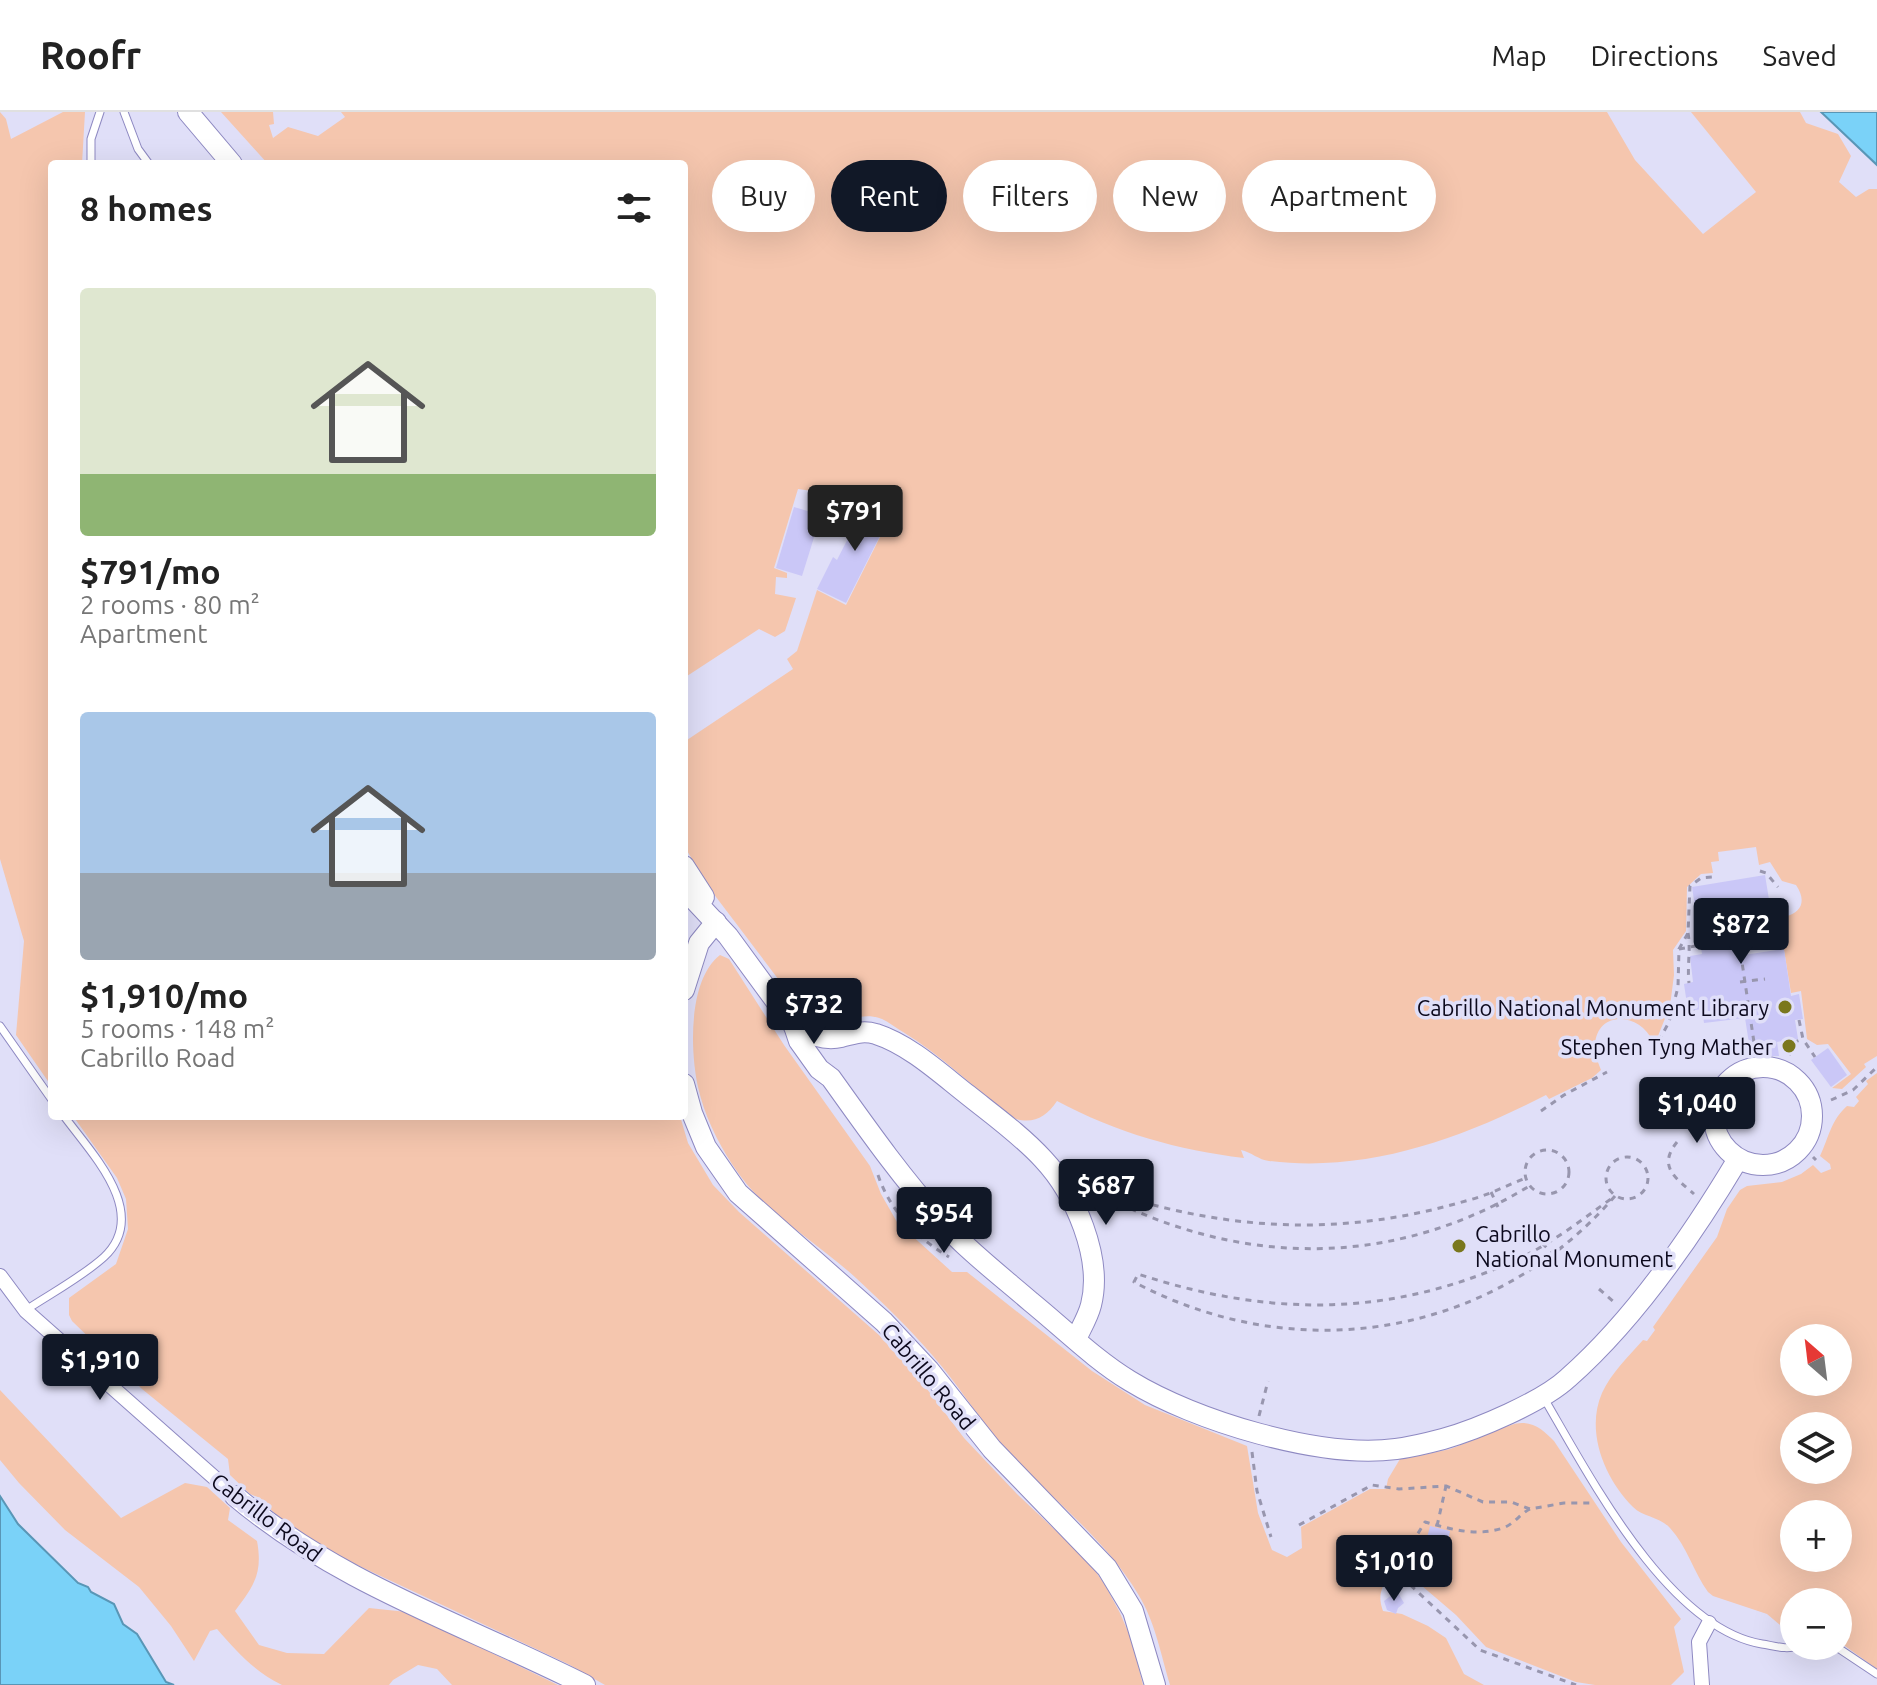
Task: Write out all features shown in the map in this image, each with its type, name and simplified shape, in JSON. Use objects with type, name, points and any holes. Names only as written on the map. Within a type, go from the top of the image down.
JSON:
[{"type":"street","points":[[188,112],[229,160]]},
{"type":"street","points":[[688,873],[716,922],[794,1026],[799,1041],[819,1069],[831,1078],[903,1176],[944,1224],[1129,1381],[1196,1413],[1264,1435],[1335,1449],[1394,1450],[1460,1434],[1542,1395],[1566,1380],[1629,1316],[1711,1205],[1738,1159]]},
{"type":"street","points":[[688,894],[716,922]]},
{"type":"street","points":[[688,977],[699,943],[716,922]]},
{"type":"street","points":[[794,1026],[812,1035],[828,1038],[865,1031],[877,1034],[917,1057],[1022,1139],[1058,1176],[1081,1221],[1092,1271],[1091,1304],[1076,1339]]},
{"type":"street","points":[[831,1078],[832,1060],[839,1043],[849,1034]]},
{"type":"street","points":[[1770,1066],[1793,1076],[1809,1095],[1813,1119],[1805,1143],[1786,1160],[1774,1163],[1761,1166],[1738,1159],[1717,1136],[1714,1106],[1724,1083],[1745,1069],[1770,1066]]},
{"type":"street","name":"Cabrillo Road","points":[[688,1098],[706,1147],[738,1193],[884,1322],[929,1370],[1002,1460],[1107,1568],[1133,1611],[1155,1685]]},
{"type":"street","name":"Cabrillo Road","points":[[0,1276],[26,1311],[235,1496],[281,1532],[344,1572],[585,1685]]},
{"type":"street","points":[[1702,1685],[1699,1642],[1709,1623]]},
{"type":"lane","points":[[91,160],[91,139],[100,112]]},
{"type":"lane","points":[[124,112],[138,149],[146,160]]},
{"type":"lane","points":[[0,1026],[48,1094]]},
{"type":"lane","points":[[26,1311],[105,1256],[120,1234],[122,1207],[110,1180],[67,1120]]},
{"type":"lane","points":[[1542,1395],[1604,1500],[1636,1546],[1693,1611],[1709,1623],[1748,1642],[1780,1647]]},
{"type":"lane","points":[[1852,1657],[1877,1674]]},
{"type":"path","points":[[1760,871],[1766,873],[1778,887]]},
{"type":"path","points":[[1689,983],[1686,956],[1690,946],[1690,886],[1701,878],[1713,877]]},
{"type":"path","points":[[1679,949],[1774,932],[1780,914]]},
{"type":"path","points":[[1737,929],[1742,982],[1755,1049]]},
{"type":"path","points":[[1653,1052],[1669,1022],[1678,987],[1679,949],[1688,933]]},
{"type":"path","points":[[1742,982],[1765,979]]},
{"type":"path","points":[[1693,1010],[1694,1016],[1748,1008]]},
{"type":"path","points":[[1799,1020],[1803,1039],[1815,1057]]},
{"type":"path","points":[[1789,1055],[1795,1042],[1803,1039]]},
{"type":"path","points":[[1831,1100],[1853,1090],[1877,1067]]},
{"type":"path","points":[[1541,1111],[1607,1072]]},
{"type":"path","points":[[1677,1142],[1669,1154],[1669,1169],[1697,1197]]},
{"type":"path","points":[[1552,1150],[1566,1160],[1568,1178],[1561,1188],[1544,1193],[1526,1178],[1528,1162],[1541,1151],[1552,1150]]},
{"type":"path","points":[[1615,1196],[1554,1256],[1504,1286],[1460,1307],[1382,1326],[1303,1331],[1251,1325],[1197,1310],[1134,1282],[1138,1274],[1184,1289],[1238,1301],[1298,1307],[1337,1306],[1434,1290],[1517,1260],[1615,1196],[1631,1200],[1646,1189],[1649,1177],[1640,1161],[1623,1157],[1609,1166],[1606,1182],[1615,1196]]},
{"type":"path","points":[[1526,1178],[1459,1203],[1389,1219],[1301,1226],[1211,1219],[1118,1195],[1115,1201],[1168,1225],[1234,1243],[1286,1249],[1349,1247],[1393,1242],[1427,1233],[1498,1206],[1531,1185]]},
{"type":"path","points":[[1491,1192],[1498,1206]]},
{"type":"path","points":[[1543,1244],[1554,1256]]},
{"type":"path","points":[[1599,1289],[1619,1307]]},
{"type":"path","points":[[1258,1423],[1268,1381]]},
{"type":"path","points":[[1252,1442],[1257,1491],[1271,1537]]},
{"type":"path","points":[[1299,1525],[1372,1485],[1399,1489],[1446,1486],[1483,1502],[1511,1502],[1530,1509]]},
{"type":"path","points":[[1437,1526],[1446,1486]]},
{"type":"path","points":[[1576,1685],[1480,1650],[1406,1581],[1391,1560],[1389,1546],[1417,1535],[1425,1522],[1457,1532],[1491,1530],[1512,1523],[1530,1509],[1564,1503],[1595,1503]]},
{"type":"shaded area","points":[[0,112],[6,119],[11,139],[63,112],[85,112],[82,160],[48,160],[48,1081],[16,1035],[24,941],[0,859]]},
{"type":"shaded area","points":[[221,112],[273,112],[274,124],[269,125],[273,138],[288,127],[318,136],[345,117],[341,112],[1607,112],[1635,160],[1703,234],[1756,192],[1691,112],[1800,112],[1806,123],[1838,134],[1851,156],[1839,182],[1856,197],[1869,189],[1877,189],[1877,1056],[1864,1064],[1866,1067],[1842,1089],[1832,1088],[1851,1074],[1828,1044],[1817,1045],[1807,1039],[1801,991],[1791,993],[1784,950],[1779,950],[1779,933],[1785,917],[1799,909],[1801,896],[1796,885],[1782,881],[1770,862],[1759,865],[1756,847],[1718,852],[1719,861],[1711,862],[1713,873],[1701,874],[1687,887],[1686,931],[1673,950],[1670,1006],[1656,1041],[1653,1042],[1639,1025],[1620,1019],[1611,1021],[1598,1034],[1595,1052],[1601,1070],[1592,1078],[1549,1099],[1546,1095],[1481,1126],[1377,1157],[1306,1163],[1265,1160],[1241,1150],[1244,1158],[1219,1155],[1125,1131],[1057,1101],[1037,1119],[1018,1119],[1010,1117],[931,1051],[882,1019],[863,1016],[827,1024],[810,1021],[713,893],[688,852],[688,739],[793,669],[787,659],[797,651],[817,590],[846,605],[893,511],[868,499],[798,489],[774,568],[787,573],[787,578],[776,577],[775,594],[796,598],[785,631],[775,637],[759,629],[688,675],[688,160],[264,160]]},
{"type":"shaded area","points":[[720,955],[729,959],[784,1045],[870,1166],[897,1222],[952,1272],[967,1272],[1092,1371],[1145,1405],[1247,1446],[1258,1513],[1272,1550],[1287,1557],[1302,1548],[1301,1527],[1370,1489],[1386,1489],[1388,1479],[1400,1459],[1450,1449],[1515,1424],[1532,1425],[1554,1441],[1621,1542],[1681,1619],[1674,1627],[1684,1672],[1671,1685],[1576,1682],[1486,1647],[1456,1615],[1415,1580],[1398,1558],[1384,1558],[1390,1573],[1381,1591],[1383,1611],[1402,1614],[1446,1638],[1464,1674],[1484,1685],[1170,1685],[1144,1604],[1107,1551],[1014,1458],[906,1326],[840,1264],[758,1197],[726,1155],[698,1087],[693,1036],[702,981]]},
{"type":"shaded area","points":[[1877,1073],[1877,1669],[1852,1651],[1852,1588],[1780,1588],[1780,1625],[1767,1614],[1708,1592],[1670,1528],[1633,1507],[1614,1483],[1601,1454],[1596,1423],[1597,1408],[1606,1386],[1626,1359],[1655,1330],[1653,1327],[1717,1237],[1727,1209],[1740,1190],[1747,1186],[1782,1182],[1813,1165],[1821,1173],[1831,1169],[1830,1164],[1820,1156],[1831,1129],[1847,1106],[1854,1107],[1859,1101],[1856,1097],[1868,1084],[1866,1081]]},
{"type":"shaded area","points":[[76,1120],[681,1120],[688,1143],[713,1185],[739,1212],[879,1335],[924,1385],[964,1438],[1017,1494],[1089,1562],[1120,1613],[1132,1641],[1143,1685],[605,1685],[568,1664],[323,1549],[276,1515],[260,1498],[250,1494],[230,1475],[228,1459],[142,1389],[72,1321],[69,1298],[116,1264],[128,1229],[126,1199],[117,1178]]},
{"type":"shaded area","points":[[0,1390],[121,1518],[185,1483],[207,1487],[230,1508],[228,1520],[257,1541],[258,1571],[235,1611],[259,1645],[287,1653],[324,1654],[369,1608],[407,1612],[558,1685],[452,1685],[437,1669],[418,1665],[389,1685],[282,1685],[255,1668],[217,1629],[210,1631],[194,1661],[171,1626],[139,1587],[65,1530],[0,1460]]},
{"type":"water","points":[[1821,112],[1877,112],[1877,165]]},
{"type":"water","points":[[0,1496],[18,1524],[78,1583],[114,1604],[123,1624],[137,1634],[166,1682],[174,1685],[0,1685]]},
{"type":"building","points":[[868,499],[892,512],[846,603],[817,589],[833,557],[837,560]]},
{"type":"building","points":[[794,507],[821,515],[802,576],[776,568]]},
{"type":"building","points":[[1765,875],[1773,924],[1740,929],[1744,955],[1784,949],[1791,996],[1799,994],[1803,1019],[1795,1020],[1798,1039],[1777,1042],[1779,1056],[1751,1056],[1745,1018],[1704,1023],[1702,1009],[1688,1011],[1684,984],[1693,982],[1690,956],[1702,954],[1692,887]]},
{"type":"building","points":[[1828,1048],[1847,1075],[1831,1087],[1811,1060]]},
{"type":"building","points":[[1430,1526],[1450,1531],[1447,1546],[1426,1542]]},
{"type":"building","points":[[1397,1591],[1404,1603],[1396,1614],[1387,1610],[1384,1601]]},
{"type":"place","name":"Cabrillo National Monument Library","points":[[1785,1007]]},
{"type":"place","name":"Stephen Tyng Mather","points":[[1789,1046]]},
{"type":"place","name":"Cabrillo National Monument","points":[[1459,1246]]}]
